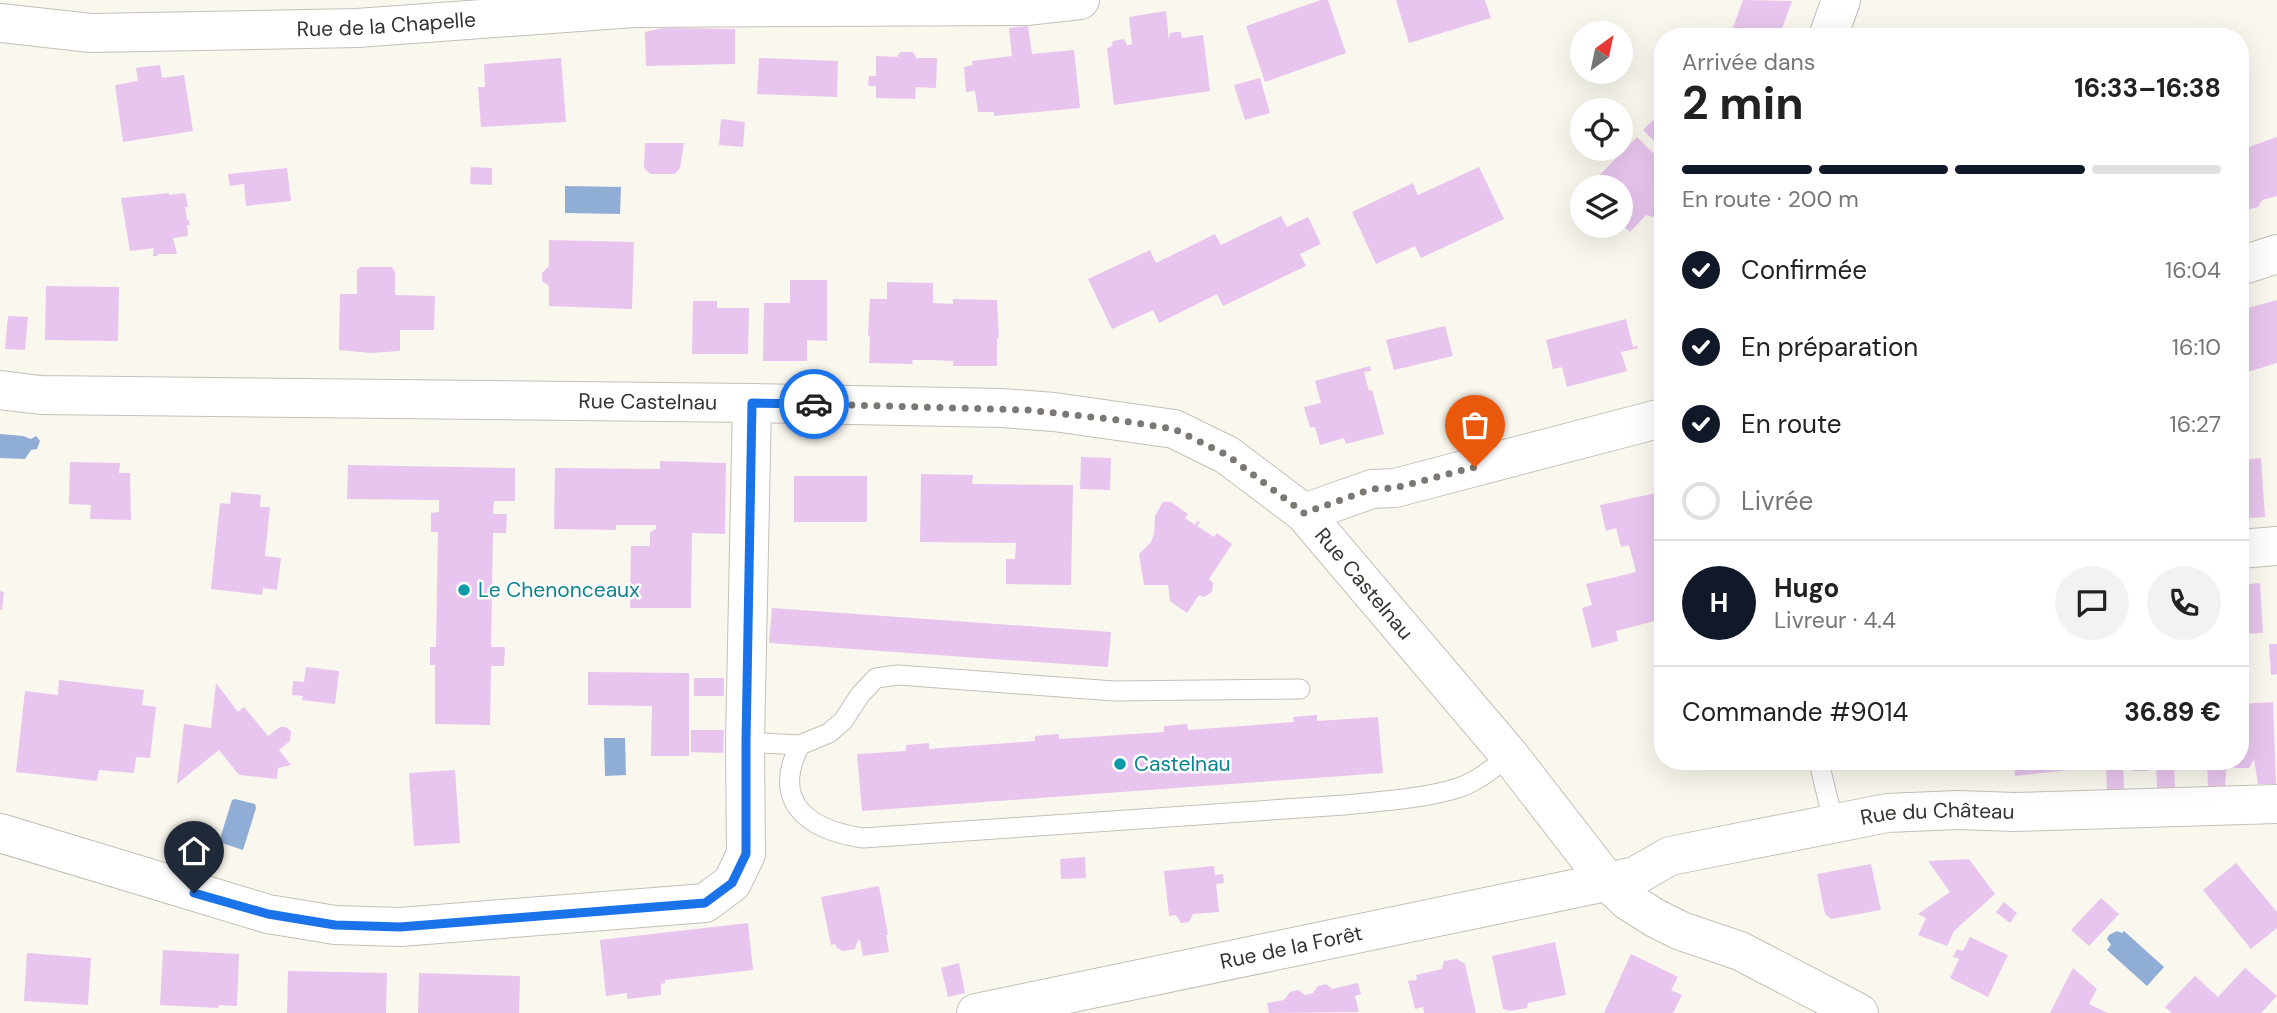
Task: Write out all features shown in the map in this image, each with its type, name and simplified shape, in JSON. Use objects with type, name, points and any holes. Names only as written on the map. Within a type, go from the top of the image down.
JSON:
[{"type":"street","name":"Rue de la Chapelle","points":[[0,23],[68,15],[91,33],[358,28],[634,8],[1026,6],[1080,0]]},
{"type":"street","points":[[1831,28],[1841,0]]},
{"type":"street","points":[[2249,263],[2277,254]]},
{"type":"street","name":"Rue Castelnau","points":[[0,390],[41,395],[1002,408],[1054,412],[1174,429],[1227,455],[1304,513],[1510,756],[1606,880],[1628,901],[1681,931],[1740,951],[1859,1013]]},
{"type":"street","points":[[0,834],[268,914],[335,925],[400,927],[705,903],[732,883],[746,854],[752,403]]},
{"type":"street","points":[[1304,513],[1372,489],[1395,488],[1654,420]]},
{"type":"street","points":[[2249,549],[2277,546]]},
{"type":"street","name":"Rue du Château","points":[[1606,880],[1635,876],[1670,856],[1887,813],[2277,804]]},
{"type":"street","name":"Rue de la Forêt","points":[[976,1013],[1606,880]]},
{"type":"lane","points":[[746,742],[800,746],[829,733],[844,721],[860,695],[876,678],[898,675],[1114,691],[1300,689]]},
{"type":"lane","points":[[800,746],[791,763],[788,783],[796,806],[811,822],[838,834],[863,838],[1385,800],[1459,788],[1484,775],[1510,756]]},
{"type":"lane","points":[[1821,771],[1834,824]]},
{"type":"water","points":[[565,186],[621,187],[620,214],[565,213]]},
{"type":"water","points":[[0,434],[31,439],[36,436],[40,441],[37,449],[31,450],[25,459],[0,458]]},
{"type":"water","points":[[604,738],[625,738],[626,775],[605,776]]},
{"type":"water","points":[[232,800],[255,804],[256,808],[243,850],[219,842]]},
{"type":"water","points":[[2124,931],[2164,967],[2147,986],[2107,950],[2111,945],[2107,939],[2109,935]]},
{"type":"building","points":[[1321,0],[1328,0],[1346,53],[1265,82],[1246,26]]},
{"type":"building","points":[[1396,0],[1485,0],[1491,18],[1409,43]]},
{"type":"building","points":[[1743,0],[1792,1],[1782,28],[1733,28]]},
{"type":"building","points":[[1166,11],[1169,40],[1170,33],[1175,32],[1181,32],[1182,38],[1203,35],[1210,91],[1114,105],[1107,48],[1111,47],[1113,41],[1124,39],[1127,45],[1132,45],[1129,17]]},
{"type":"building","points":[[1028,26],[1032,54],[1074,50],[1080,108],[994,116],[994,112],[978,112],[975,91],[966,92],[964,67],[973,65],[972,61],[1012,56],[1009,28]]},
{"type":"building","points":[[663,28],[735,29],[735,64],[646,66],[645,32]]},
{"type":"building","points":[[900,52],[913,52],[916,58],[937,58],[936,88],[916,87],[915,99],[876,98],[876,86],[868,86],[869,76],[876,76],[876,56],[897,57]]},
{"type":"building","points":[[561,58],[566,122],[481,127],[478,87],[485,87],[484,64]]},
{"type":"building","points":[[759,58],[838,61],[837,97],[757,94]]},
{"type":"building","points":[[160,65],[162,78],[184,75],[193,131],[123,142],[115,85],[138,81],[136,68]]},
{"type":"building","points":[[1260,78],[1270,113],[1245,120],[1234,85]]},
{"type":"building","points":[[721,119],[745,122],[743,147],[719,145]]},
{"type":"building","points":[[1653,120],[1654,141],[1643,130]]},
{"type":"building","points":[[1637,137],[1654,154],[1654,216],[1646,215],[1633,229],[1633,175],[1600,175],[1613,161],[1633,161],[1633,141]]},
{"type":"building","points":[[2277,137],[2277,196],[2262,200],[2258,207],[2249,209],[2249,147]]},
{"type":"building","points":[[645,143],[684,143],[680,168],[675,174],[650,174],[644,168]]},
{"type":"building","points":[[471,167],[492,168],[492,185],[470,184]]},
{"type":"building","points":[[1479,167],[1504,219],[1421,258],[1415,246],[1376,264],[1352,212],[1413,183],[1418,195]]},
{"type":"building","points":[[287,168],[291,201],[246,206],[244,184],[230,186],[228,174]]},
{"type":"building","points":[[185,193],[188,207],[185,207],[190,225],[187,225],[188,236],[173,238],[177,254],[153,256],[154,248],[130,251],[121,198]]},
{"type":"building","points":[[1281,216],[1287,227],[1308,217],[1321,244],[1300,254],[1306,266],[1223,306],[1217,294],[1159,323],[1153,310],[1112,329],[1088,279],[1150,250],[1156,263],[1215,234],[1221,245]]},
{"type":"building","points":[[549,240],[634,242],[632,309],[549,306],[549,286],[542,281],[542,273],[549,266]]},
{"type":"building","points":[[360,267],[392,267],[395,272],[395,295],[435,296],[434,330],[400,330],[400,351],[371,353],[339,350],[340,294],[357,294],[357,270]]},
{"type":"building","points":[[790,280],[827,280],[827,341],[807,340],[807,361],[763,361],[764,303],[790,303]]},
{"type":"building","points":[[887,282],[933,283],[933,303],[953,304],[953,299],[997,300],[997,366],[953,366],[953,361],[932,360],[912,360],[913,364],[869,363],[870,299],[887,299]]},
{"type":"building","points":[[46,286],[119,287],[118,341],[45,340]]},
{"type":"building","points":[[2277,300],[2277,363],[2249,372],[2249,308]]},
{"type":"building","points":[[693,301],[717,301],[717,308],[749,308],[748,354],[692,354]]},
{"type":"building","points":[[8,316],[28,317],[25,350],[5,349]]},
{"type":"building","points":[[1626,319],[1633,347],[1638,348],[1621,352],[1627,371],[1567,387],[1562,367],[1553,369],[1546,340]]},
{"type":"building","points":[[1445,326],[1453,356],[1394,370],[1386,340]]},
{"type":"building","points":[[1370,366],[1371,371],[1364,372],[1384,434],[1346,444],[1344,438],[1320,445],[1315,427],[1310,428],[1304,407],[1321,403],[1315,381]]},
{"type":"building","points":[[1081,457],[1111,458],[1110,490],[1080,489]]},
{"type":"building","points":[[2261,458],[2265,517],[2249,518],[2249,459]]},
{"type":"building","points":[[660,461],[726,463],[725,534],[692,533],[691,608],[630,608],[631,546],[650,546],[650,532],[656,529],[656,525],[616,525],[616,530],[554,529],[555,468],[660,469]]},
{"type":"building","points":[[70,462],[120,463],[119,473],[130,473],[131,520],[90,519],[91,505],[69,504]]},
{"type":"building","name":"Le Chenonceaux","points":[[348,465],[515,468],[515,501],[494,501],[493,514],[507,514],[506,533],[493,533],[491,647],[505,647],[504,666],[491,666],[490,725],[435,724],[435,665],[430,665],[430,647],[436,647],[438,532],[431,532],[431,513],[439,512],[439,500],[347,499]]},
{"type":"building","points":[[921,474],[973,475],[972,484],[1073,485],[1071,585],[1006,584],[1006,559],[1015,559],[1016,543],[920,542]]},
{"type":"building","points":[[794,476],[867,476],[867,522],[794,522]]},
{"type":"building","points":[[231,492],[261,495],[260,507],[270,507],[265,556],[281,558],[277,590],[263,588],[262,595],[211,589],[220,503],[230,504]]},
{"type":"building","points":[[1654,493],[1654,621],[1616,631],[1618,641],[1592,648],[1582,608],[1592,605],[1586,584],[1636,572],[1629,545],[1621,547],[1616,528],[1606,531],[1600,505]]},
{"type":"building","points":[[1163,502],[1171,502],[1188,514],[1185,518],[1195,525],[1200,522],[1197,526],[1214,537],[1217,533],[1232,544],[1209,579],[1213,583],[1212,592],[1204,597],[1199,595],[1187,613],[1170,601],[1168,585],[1144,585],[1139,554],[1151,542],[1155,516]]},
{"type":"building","points":[[2260,583],[2263,633],[2249,634],[2249,584]]},
{"type":"building","points":[[0,591],[4,592],[2,610],[0,610]]},
{"type":"building","points":[[772,608],[1111,632],[1108,667],[769,643]]},
{"type":"building","points":[[2269,644],[2277,644],[2277,674],[2271,675]]},
{"type":"building","points":[[306,667],[339,671],[335,704],[302,700],[303,696],[292,695],[293,681],[304,682]]},
{"type":"building","points":[[588,672],[689,673],[689,756],[651,756],[652,706],[588,705]]},
{"type":"building","points":[[694,678],[724,678],[724,696],[694,696]]},
{"type":"building","points":[[59,680],[144,690],[142,705],[156,707],[150,758],[136,757],[134,773],[99,770],[97,781],[16,772],[25,691],[58,695]]},
{"type":"building","points":[[216,683],[238,712],[244,707],[268,736],[280,727],[291,731],[290,741],[279,750],[291,765],[278,768],[277,779],[239,775],[219,750],[177,784],[184,724],[211,728]]},
{"type":"building","points":[[2273,702],[2276,784],[2258,784],[2254,759],[2249,768],[2249,703]]},
{"type":"building","name":"Castelnau","points":[[1317,715],[1317,721],[1378,717],[1383,773],[862,811],[857,754],[906,751],[906,745],[929,743],[929,749],[1035,741],[1035,736],[1059,734],[1059,739],[1164,732],[1164,726],[1187,724],[1188,730],[1294,722],[1293,717]]},
{"type":"building","points":[[691,730],[724,730],[723,753],[691,752]]},
{"type":"building","points":[[455,770],[460,843],[414,846],[409,773]]},
{"type":"building","points":[[2015,770],[2069,770],[2015,776]]},
{"type":"building","points":[[2106,770],[2123,770],[2124,789],[2107,790]]},
{"type":"building","points":[[2156,770],[2174,770],[2175,788],[2157,788]]},
{"type":"building","points":[[2207,770],[2226,770],[2225,786],[2208,786]]},
{"type":"building","points":[[1085,857],[1086,878],[1061,879],[1060,859]]},
{"type":"building","points":[[1969,859],[1995,894],[1954,931],[1947,946],[1918,935],[1926,918],[1918,914],[1950,892],[1928,861]]},
{"type":"building","points":[[2236,863],[2277,912],[2277,928],[2251,949],[2203,890]]},
{"type":"building","points":[[1871,864],[1881,910],[1831,919],[1825,914],[1817,874]]},
{"type":"building","points":[[1214,866],[1215,875],[1223,874],[1224,883],[1216,884],[1219,912],[1193,914],[1189,922],[1181,923],[1176,915],[1169,916],[1164,871]]},
{"type":"building","points":[[879,886],[889,952],[863,956],[860,940],[855,949],[843,951],[836,947],[836,944],[831,945],[821,897]]},
{"type":"building","points":[[2101,898],[2119,914],[2089,946],[2071,930]]},
{"type":"building","points":[[2004,902],[2017,913],[2010,923],[1996,912]]},
{"type":"building","points":[[748,923],[753,970],[665,980],[665,983],[661,984],[661,995],[627,999],[627,993],[606,996],[600,940]]},
{"type":"building","points":[[1970,937],[2008,955],[1988,997],[1950,978],[1959,959],[1953,957],[1957,949],[1963,951]]},
{"type":"building","points":[[1555,942],[1566,995],[1528,1003],[1527,1008],[1510,1011],[1503,1009],[1492,956]]},
{"type":"building","points":[[163,950],[239,954],[237,1006],[219,1005],[218,1008],[160,1005]]},
{"type":"building","points":[[27,953],[91,958],[88,1005],[24,1001]]},
{"type":"building","points":[[1631,954],[1678,977],[1671,990],[1682,995],[1673,1013],[1604,1013]]},
{"type":"building","points":[[1457,959],[1465,964],[1476,1013],[1424,1013],[1423,1007],[1415,1009],[1408,981],[1417,980],[1416,975],[1442,969],[1444,961]]},
{"type":"building","points":[[959,963],[965,993],[948,997],[941,968]]},
{"type":"building","points":[[2073,968],[2097,989],[2089,1004],[2108,1013],[2050,1013]]},
{"type":"building","points":[[2245,968],[2277,996],[2261,1013],[2172,1013],[2165,1007],[2195,976],[2218,997]]},
{"type":"building","points":[[288,971],[387,973],[386,1013],[287,1013]]},
{"type":"building","points":[[419,973],[520,976],[519,1013],[418,1013]]},
{"type":"building","points":[[1358,983],[1361,994],[1355,996],[1359,1012],[1269,1013],[1267,1003],[1284,1000],[1290,992],[1298,990],[1305,995],[1326,984],[1332,989]]},
{"type":"way so far","points":[[814,404],[1002,408],[1054,412],[1174,429],[1227,455],[1304,513],[1372,489],[1395,488],[1475,467]]},
{"type":"place","name":"Le Chenonceaux","points":[[464,590]]},
{"type":"place","name":"Castelnau","points":[[1120,764]]},
{"type":"route","points":[[194,893],[268,914],[335,925],[400,927],[705,903],[732,883],[746,854],[752,403],[814,404]]}]
